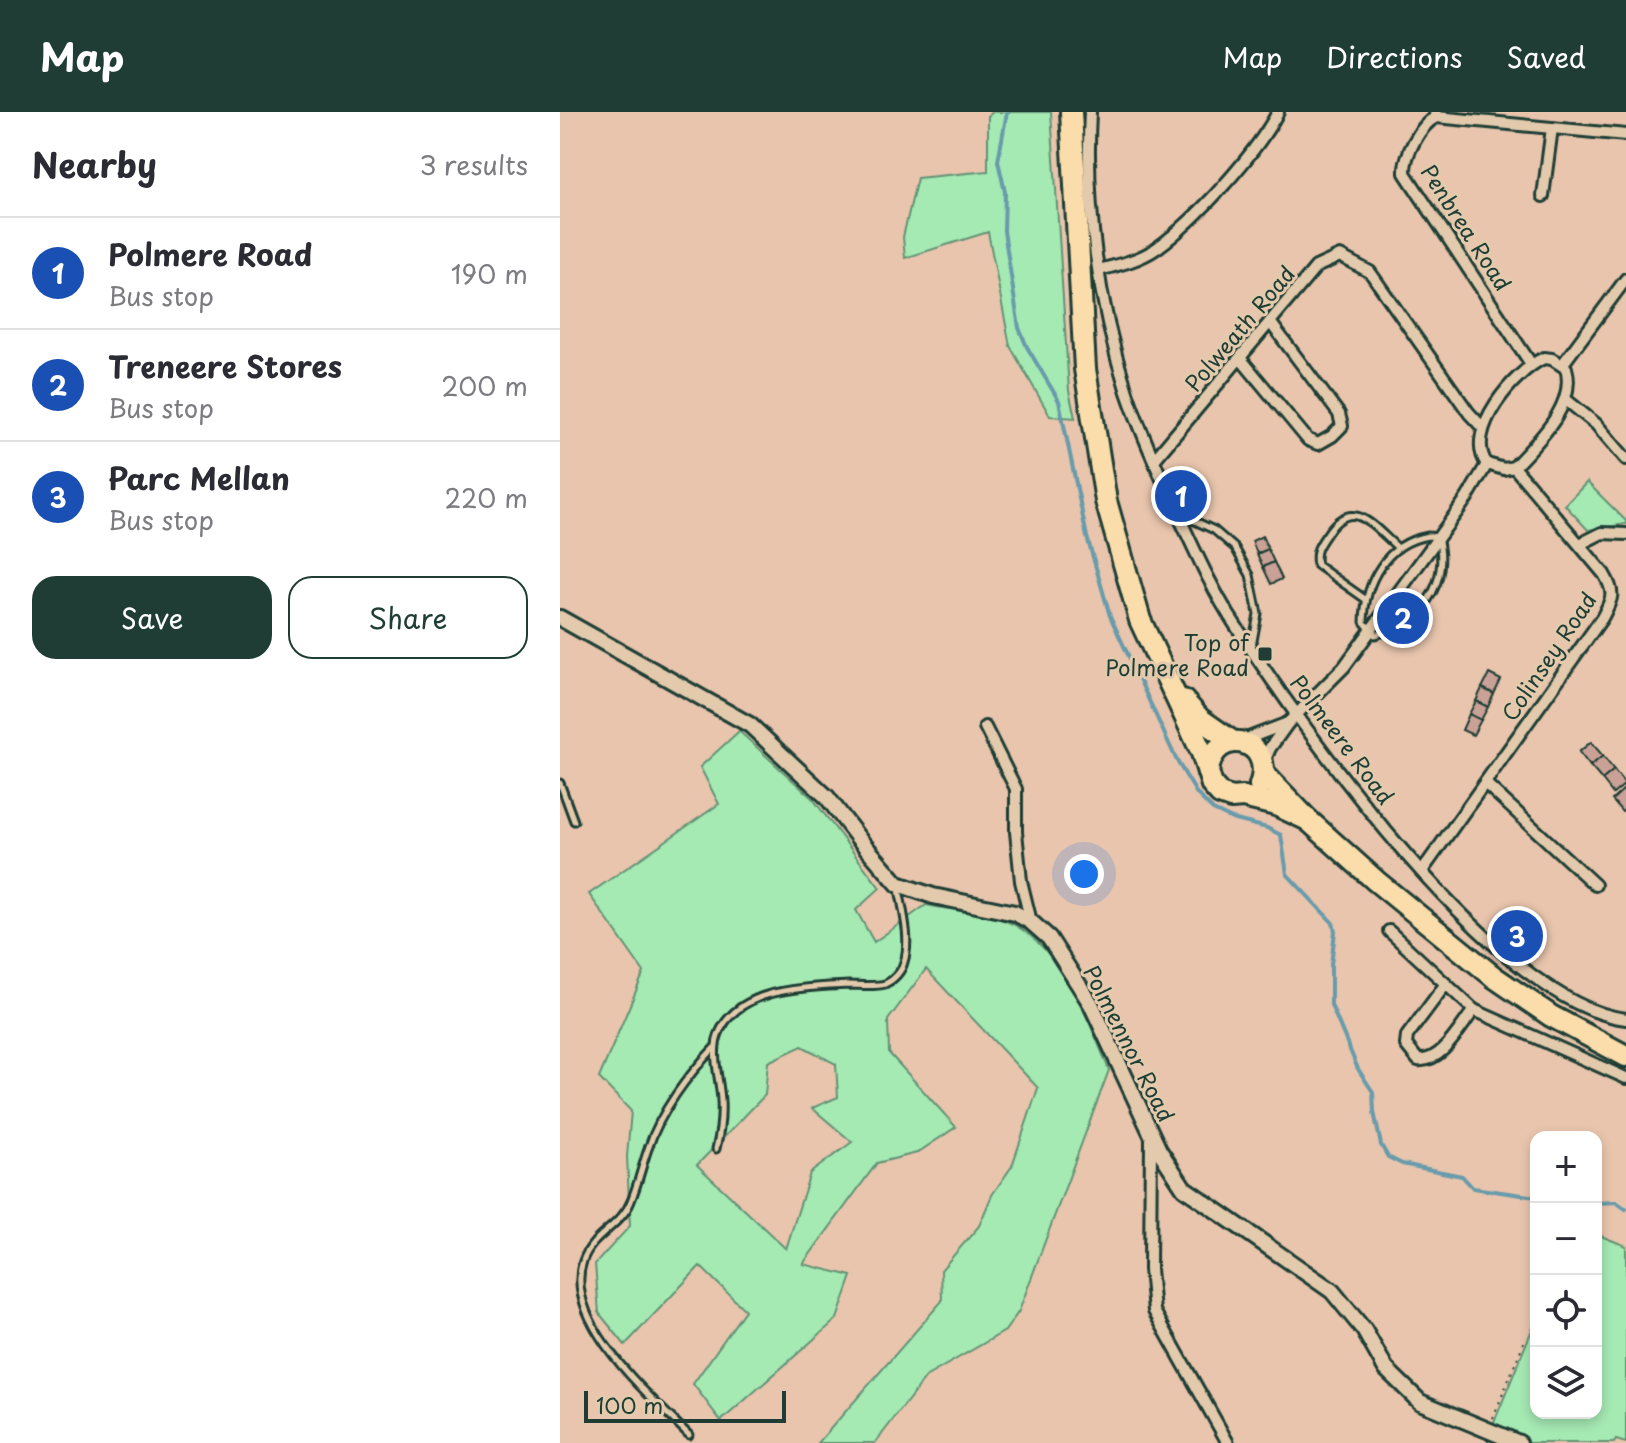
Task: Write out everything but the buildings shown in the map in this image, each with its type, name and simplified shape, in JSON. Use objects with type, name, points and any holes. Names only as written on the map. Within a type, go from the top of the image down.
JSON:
[{"type":"highway","points":[[1071,112],[1088,384],[1113,526],[1140,620],[1202,753],[1212,785],[1220,794],[1231,798],[1243,797],[1253,793],[1261,784],[1264,769]]},
{"type":"highway","points":[[1158,663],[1200,719],[1237,742],[1255,749],[1264,769],[1308,820],[1376,881],[1494,977],[1551,1016],[1626,1056]]},
{"type":"highway","points":[[1208,773],[1208,762],[1214,752],[1222,745],[1237,742]]},
{"type":"highway","points":[[1243,797],[1276,805],[1308,820]]},
{"type":"street","name":"Polmeere Road","points":[[1090,112],[1087,163],[1109,327],[1127,390],[1154,460],[1177,513],[1233,621],[1340,773],[1422,871],[1488,939],[1537,978],[1584,1007],[1626,1019]]},
{"type":"street","points":[[1099,270],[1125,264],[1156,249],[1168,239],[1230,179],[1278,112]]},
{"type":"street","points":[[1435,114],[1626,135]]},
{"type":"street","name":"Penbrea Road","points":[[1435,114],[1406,159],[1405,173],[1531,364]]},
{"type":"street","points":[[1543,196],[1552,128]]},
{"type":"street","name":"Polweath Road","points":[[1154,460],[1316,267],[1340,256],[1370,272],[1482,427]]},
{"type":"street","points":[[1562,365],[1626,279]]},
{"type":"street","points":[[1240,358],[1308,440],[1318,444],[1342,426],[1339,414],[1270,322]]},
{"type":"street","points":[[1544,358],[1552,359],[1566,368],[1569,380],[1565,399],[1557,414],[1514,467],[1504,469],[1487,464],[1480,448],[1482,427],[1492,410],[1531,364],[1544,358]]},
{"type":"street","points":[[1565,399],[1596,424],[1626,459]]},
{"type":"street","points":[[1264,769],[1270,748],[1288,723],[1344,667],[1467,498],[1487,464]]},
{"type":"street","name":"Colinsey Road","points":[[1422,871],[1602,618],[1613,596],[1604,574],[1514,467]]},
{"type":"street","points":[[1580,544],[1602,533],[1626,534]]},
{"type":"street","points":[[560,618],[750,725],[827,797],[898,884]]},
{"type":"street","points":[[1237,742],[1288,723]]},
{"type":"street","points":[[985,727],[1016,789],[1019,869],[1031,922]]},
{"type":"street","points":[[1486,784],[1595,885]]},
{"type":"street","name":"Polmennor Road","points":[[898,884],[933,896],[1015,913],[1049,938],[1091,1004],[1151,1134],[1184,1188],[1332,1291],[1364,1330],[1386,1369],[1420,1402],[1519,1443]]},
{"type":"street","points":[[1389,931],[1474,1010],[1626,1078]]},
{"type":"street","points":[[1445,985],[1407,1036],[1406,1045],[1418,1060],[1427,1061],[1437,1056],[1474,1010]]},
{"type":"street","points":[[1151,1134],[1150,1269],[1154,1311],[1228,1443]]},
{"type":"lane","points":[[1177,513],[1214,530],[1235,548],[1250,575],[1258,614],[1252,648]]},
{"type":"lane","points":[[1365,599],[1317,565],[1315,556],[1318,547],[1336,520],[1350,515],[1367,521],[1398,548]]},
{"type":"lane","points":[[1438,537],[1441,572],[1434,591],[1411,620],[1396,630],[1375,635],[1364,622],[1365,599],[1369,586],[1398,548],[1416,538],[1438,537]]},
{"type":"lane","points":[[560,783],[574,821]]},
{"type":"lane","points":[[689,1435],[635,1381],[586,1314],[581,1289],[581,1263],[591,1243],[619,1222],[629,1206],[649,1146],[664,1116],[697,1066],[714,1048],[721,1028],[737,1012],[755,1000],[796,988],[884,984],[898,976],[905,960],[905,924],[898,884]]},
{"type":"lane","points":[[714,1048],[722,1123],[716,1149]]},
{"type":"path","points":[[1488,1430],[1524,1342]]},
{"type":"green space","points":[[993,112],[1051,112],[1069,391],[1075,418],[1050,416],[1010,346],[988,232],[905,258],[903,237],[917,178],[988,171],[988,116]]},
{"type":"green space","points":[[1587,482],[1626,524],[1588,530],[1565,505]]},
{"type":"green space","points":[[739,731],[813,799],[880,888],[856,910],[874,942],[926,905],[1000,919],[1020,928],[1038,942],[1068,982],[1109,1070],[1019,1311],[1005,1331],[927,1376],[875,1443],[818,1443],[942,1301],[941,1270],[979,1226],[992,1195],[1012,1166],[1038,1088],[926,969],[888,1020],[889,1053],[956,1127],[917,1153],[877,1163],[803,1264],[852,1276],[837,1319],[721,1421],[693,1384],[745,1310],[700,1266],[625,1345],[599,1313],[595,1264],[630,1226],[627,1156],[631,1111],[599,1078],[644,972],[589,894],[719,804],[700,767]],"holes":[[[802,1046],[836,1064],[838,1097],[812,1108],[852,1142],[810,1173],[786,1249],[697,1165],[765,1095],[768,1062]]]},
{"type":"green space","points":[[1602,1236],[1626,1246],[1626,1443],[1616,1440],[1614,1443],[1529,1443],[1492,1427],[1530,1335],[1530,1419],[1602,1419]]},
{"type":"waterway","points":[[1007,112],[998,161],[1005,192],[1004,231],[1019,328],[1059,401],[1087,537],[1110,616],[1177,761],[1197,794],[1213,810],[1281,835],[1287,874],[1333,923],[1331,1005],[1358,1069],[1373,1092],[1381,1145],[1388,1157],[1402,1164],[1462,1176],[1473,1188],[1530,1196]]},
{"type":"waterway","points":[[1602,1203],[1616,1202],[1626,1209]]},
{"type":"place","name":"Polmere Road","points":[[1181,496]]},
{"type":"place","name":"Treneere Stores","points":[[1403,618]]},
{"type":"place","name":"Top of Polmere Road","points":[[1265,654]]},
{"type":"place","name":"Parc Mellan","points":[[1517,936]]}]
